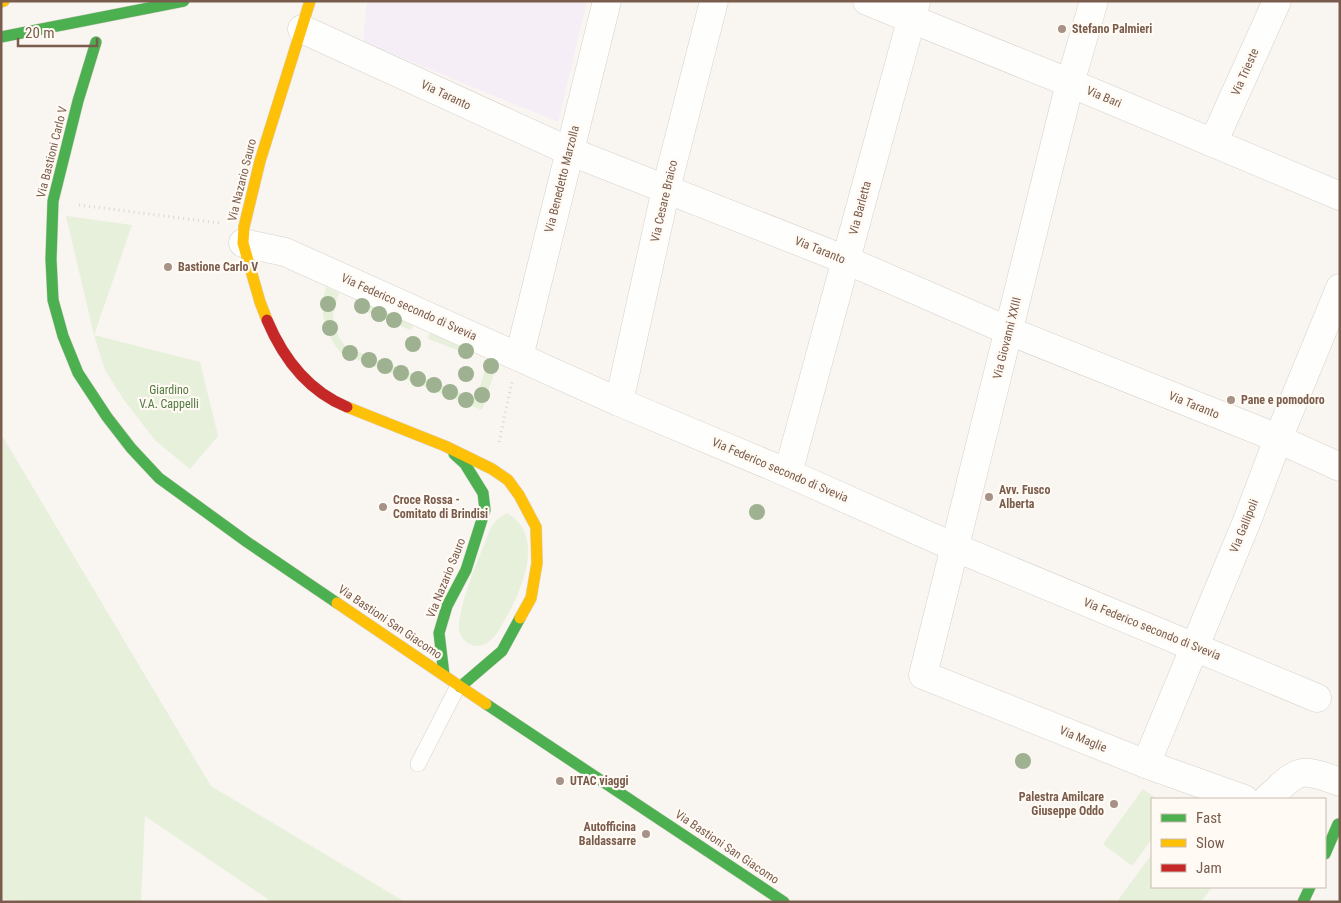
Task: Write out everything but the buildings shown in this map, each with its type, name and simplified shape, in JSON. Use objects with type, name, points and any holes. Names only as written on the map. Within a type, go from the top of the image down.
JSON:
[{"type":"street","points":[[1,37],[184,1]]},
{"type":"street","name":"Via Nazario Sauro","points":[[310,1],[260,161],[244,235],[260,302],[276,341],[295,369],[311,386],[332,401],[445,446],[492,468],[508,480],[519,495],[536,526],[537,563],[531,598],[502,651],[459,686]]},
{"type":"street","name":"Via Benedetto Marzolla","points":[[519,357],[607,1]]},
{"type":"street","name":"Via Cesare Braico","points":[[619,402],[666,189],[714,1]]},
{"type":"street","name":"Via Bari","points":[[867,1],[914,10],[1070,83],[1340,196]]},
{"type":"street","name":"Via Giovanni XXIII","points":[[923,675],[1070,83],[1094,1]]},
{"type":"street","name":"Via Trieste","points":[[1213,143],[1277,1]]},
{"type":"street","name":"Via Barletta","points":[[788,473],[914,10]]},
{"type":"street","name":"Via Taranto","points":[[302,29],[569,151],[846,260],[1009,331],[1278,439],[1340,467]]},
{"type":"street","name":"Via Bastioni Carlo V","points":[[53,300],[51,259],[53,201],[78,101],[96,42]]},
{"type":"street","name":"Via Federico secondo di Svevia","points":[[244,235],[619,402],[788,473],[954,547],[1316,698]]},
{"type":"street","name":"Via Gallipoli","points":[[1146,764],[1247,521],[1278,439],[1340,288]]},
{"type":"street","name":"Via Bastioni San Giacomo","points":[[53,300],[63,336],[78,373],[107,417],[159,478],[247,542],[459,686],[784,902]]},
{"type":"street","name":"Via Nazario Sauro","points":[[444,675],[439,633],[447,606],[466,570],[485,510],[483,493],[473,475],[465,464],[445,446]]},
{"type":"street","name":"Via Maglie","points":[[923,675],[1146,764],[1241,798]]},
{"type":"street","points":[[1269,798],[1296,774],[1305,772],[1332,779]]},
{"type":"street","points":[[1326,852],[1338,824]]},
{"type":"street","points":[[1303,902],[1310,888]]},
{"type":"lane","points":[[418,764],[459,686]]},
{"type":"path","points":[[53,201],[244,235]]},
{"type":"path","points":[[499,445],[519,357]]},
{"type":"shaded area","points":[[367,1],[587,1],[558,122],[363,42]]},
{"type":"green space","points":[[66,216],[132,225],[94,335]]},
{"type":"green space","points":[[326,287],[339,293],[333,315],[337,333],[346,347],[476,399],[489,357],[498,361],[482,410],[341,353],[331,338],[324,322],[323,305]]},
{"type":"green space","points":[[359,302],[412,323],[413,327],[410,330],[358,308]]},
{"type":"green space","points":[[431,332],[470,350],[470,352],[467,354],[429,339],[428,336]]},
{"type":"green space","name":"Giardino V.A. Cappelli","points":[[94,335],[200,362],[218,436],[190,469],[155,440],[124,400],[105,370]]},
{"type":"green space","points":[[1,434],[211,786],[405,902],[272,902],[145,816],[141,902],[39,902],[1,899]]},
{"type":"green space","points":[[507,513],[519,523],[525,534],[528,548],[524,576],[513,604],[496,634],[483,645],[471,645],[464,640],[459,631],[465,595],[491,527]]},
{"type":"green space","points":[[1143,789],[1156,798],[1151,798],[1151,840],[1132,866],[1103,844]]},
{"type":"green space","points":[[1151,855],[1151,888],[1211,888],[1201,902],[1119,902],[1118,900]]},
{"type":"traffic: fast","points":[[1,37],[184,1]]},
{"type":"traffic: fast","points":[[96,42],[78,101],[53,201],[51,259],[53,300],[63,336],[78,373],[107,417],[131,448],[159,478],[247,542],[337,603]]},
{"type":"traffic: fast","points":[[444,675],[439,633],[447,606],[466,570],[485,510],[483,493],[465,464],[454,454]]},
{"type":"traffic: fast","points":[[460,687],[502,651],[520,618]]},
{"type":"traffic: fast","points":[[486,704],[784,902]]},
{"type":"traffic: fast","points":[[1326,852],[1338,824]]},
{"type":"traffic: fast","points":[[1303,902],[1310,888]]},
{"type":"traffic: slow","points":[[267,320],[243,243],[244,227],[260,161],[310,1]]},
{"type":"traffic: slow","points":[[347,407],[445,446],[492,469],[508,480],[519,495],[536,527],[537,563],[531,598],[520,618]]},
{"type":"traffic: slow","points":[[337,603],[486,704]]},
{"type":"traffic: jam","points":[[267,320],[273,334],[298,372],[320,392],[347,407]]},
{"type":"place","name":"Stefano Palmieri","points":[[1062,29]]},
{"type":"place","name":"Bastione Carlo V","points":[[168,267]]},
{"type":"place","name":"Pane e pomodoro","points":[[1231,400]]},
{"type":"place","name":"Avv. Fusco Alberta","points":[[989,497]]},
{"type":"place","name":"Croce Rossa - Comitato di Brindisi","points":[[383,507]]},
{"type":"place","name":"UTAC viaggi","points":[[560,781]]},
{"type":"place","name":"Palestra Amilcare Giuseppe Oddo","points":[[1114,804]]},
{"type":"place","name":"Autofficina Baldassarre","points":[[646,834]]}]
